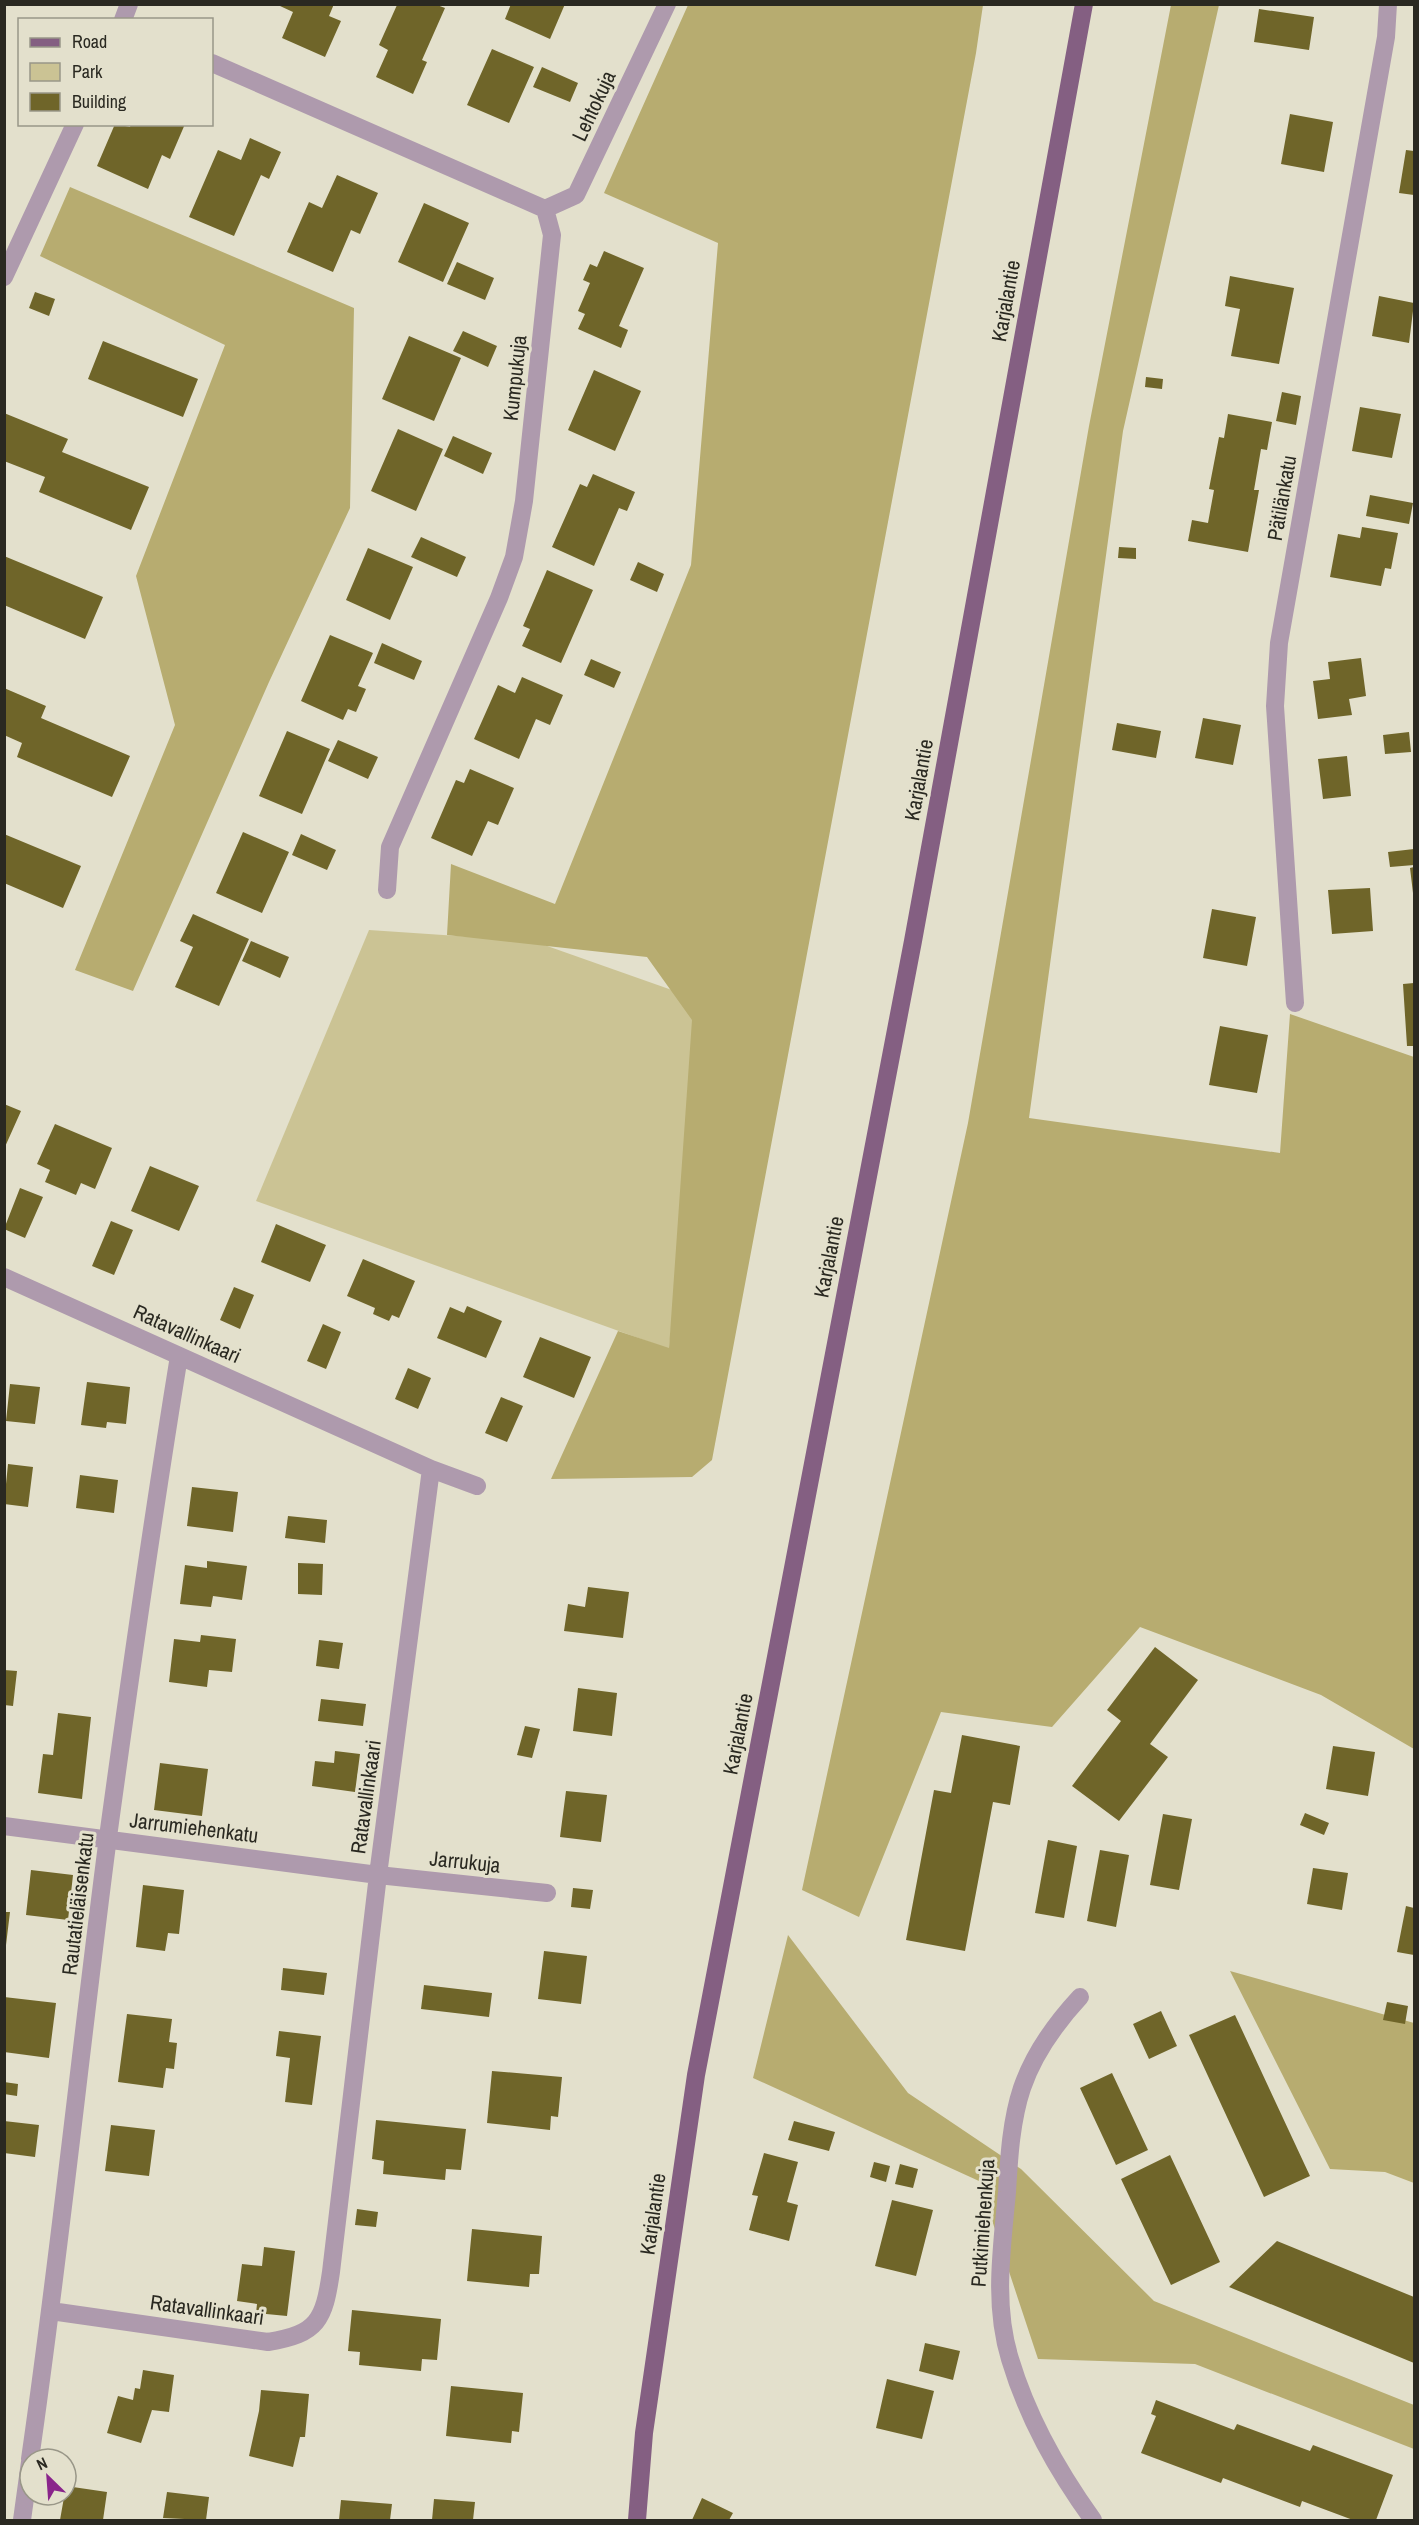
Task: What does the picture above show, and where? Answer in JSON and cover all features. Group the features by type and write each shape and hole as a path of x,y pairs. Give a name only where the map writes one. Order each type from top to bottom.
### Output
{"main road":[{"name":"Karjalantie","path":"637,2520 644,2433 696,2075 910,953 1084,4"}],"street":[{"name":"Lehtokuja","path":"545,210 576,195 667,4"},
{"name":"Pätilänkatu","path":"1295,1003 1275,706 1279,644 1384,48 1388,4"},
{"path":"213,63 545,210"},
{"path":"4,277 74,126"},
{"name":"Kumpukuja","path":"387,890 390,846 499,598 514,557 524,501 552,235 545,210"},
{"name":"Ratavallinkaari","path":"4,1277 432,1469 378,1875 331,2272 320,2320 295,2337 268,2342 51,2311"},
{"name":"Rautatieläisenkatu","path":"32,2447 51,2311 108,1840 149,1542 179,1356"},
{"path":"432,1469 477,1486"},
{"name":"Jarrumiehenkatu","path":"4,1826 378,1875"},
{"name":"Jarrukuja","path":"378,1875 547,1893"},
{"name":"Putkimiehenkuja","path":"1080,1997 1040,2047 1022,2089 1015,2120 998,2278 1009,2357 1021,2393 1052,2460 1093,2520"}],"green space":[{"path":"369,930 533,941 703,1001 669,1349 256,1201"}],"shaded area":[{"path":"688,5 983,5 976,53 712,1460 692,1477 551,1479 618,1331 669,1348 692,1020 647,957 447,935 451,864 555,904 691,565 718,243 604,193"},
{"path":"1171,5 1219,5 1123,431 1029,1118 1280,1153 1290,1014 1414,1057 1414,1749 1321,1695 1140,1627 1052,1727 941,1712 859,1917 802,1890 968,1123 1089,426"},
{"path":"70,187 354,308 350,508 269,682 133,991 75,970 175,725 136,576 225,345 40,256"},
{"path":"788,1935 908,2093 1021,2169 1154,2301 1414,2405 1414,2449 1195,2364 1038,2359 979,2181 753,2078"},
{"path":"1230,1971 1414,2023 1414,2183 1385,2172 1330,2169"}],"building":[{"path":"281,4 334,4 329,16 341,21 325,57 282,38 293,12 280,6"},
{"path":"511,4 565,4 550,39 505,19"},
{"path":"397,5 437,5 445,8 422,60 427,62 413,94 376,77 388,50 379,45"},
{"path":"1259,9 1314,17 1309,50 1254,42"},
{"path":"492,49 534,67 509,123 467,105"},
{"path":"542,67 578,83 570,102 533,87"},
{"path":"1290,114 1333,122 1324,172 1281,164"},
{"path":"114,126 184,126 170,159 162,155 148,189 97,166"},
{"path":"250,138 281,152 269,179 261,175 234,236 189,217 218,150 241,160"},
{"path":"1406,150 1414,151 1414,195 1399,193"},
{"path":"337,175 378,193 360,234 351,230 333,272 287,252 309,202 322,208"},
{"path":"424,203 469,223 443,282 398,262"},
{"path":"604,251 644,268 619,326 628,330 621,348 578,329 585,314 578,311 590,283 583,280 590,264 597,267"},
{"path":"457,262 494,278 485,300 447,284"},
{"path":"1230,276 1294,288 1279,364 1231,356 1240,309 1225,306"},
{"path":"35,292 55,299 49,316 29,308"},
{"path":"1379,296 1414,303 1409,343 1372,336"},
{"path":"463,331 497,346 488,367 453,351"},
{"path":"409,336 461,358 434,421 382,399"},
{"path":"103,341 198,379 183,417 88,379"},
{"path":"594,370 641,391 615,451 568,430"},
{"path":"1146,377 1163,379 1162,389 1145,387"},
{"path":"1282,392 1301,396 1296,425 1276,421"},
{"path":"1360,407 1401,414 1392,458 1352,451"},
{"path":"4,413 68,439 62,452 149,487 131,530 39,492 45,477 4,461"},
{"path":"1228,414 1272,422 1267,450 1261,449 1254,490 1259,490 1248,552 1188,541 1192,520 1208,523 1214,490 1209,489 1219,437 1224,438"},
{"path":"398,429 443,449 416,511 371,491"},
{"path":"453,436 492,453 483,474 444,456"},
{"path":"593,474 635,492 627,511 619,508 594,566 552,547 580,484 587,487"},
{"path":"1370,495 1413,503 1409,524 1366,516"},
{"path":"1362,527 1398,533 1391,569 1385,568 1381,586 1330,577 1338,534 1360,538"},
{"path":"421,537 466,557 457,577 411,557"},
{"path":"1119,547 1136,548 1136,559 1118,558"},
{"path":"368,548 413,567 390,620 346,600"},
{"path":"4,556 103,597 85,639 4,605"},
{"path":"638,562 664,574 657,592 630,580"},
{"path":"547,570 593,590 561,663 522,646 530,629 523,626"},
{"path":"330,635 373,653 358,686 366,689 356,712 348,709 343,720 301,701"},
{"path":"382,643 422,661 414,680 374,663"},
{"path":"1361,658 1366,696 1349,699 1352,715 1318,719 1313,681 1330,679 1328,662"},
{"path":"591,659 621,672 614,688 584,675"},
{"path":"522,677 563,695 550,725 536,719 519,759 474,739 498,685 515,693"},
{"path":"4,688 46,706 41,718 130,756 112,797 17,757 22,743 4,735"},
{"path":"1203,718 1241,725 1233,765 1195,758"},
{"path":"1117,723 1161,731 1156,758 1112,750"},
{"path":"287,731 330,749 302,814 259,796"},
{"path":"1409,732 1411,752 1385,754 1383,735"},
{"path":"338,740 378,757 368,779 328,761"},
{"path":"1347,756 1351,796 1323,799 1318,759"},
{"path":"470,769 514,788 498,825 488,821 472,856 431,838 456,780 464,783"},
{"path":"243,832 289,852 262,913 216,893"},
{"path":"4,834 81,866 63,908 4,883"},
{"path":"301,834 336,850 327,870 292,855"},
{"path":"1414,849 1414,865 1390,867 1388,852"},
{"path":"1414,867 1414,893 1413,893 1410,868"},
{"path":"1370,888 1373,931 1332,934 1328,890"},
{"path":"1212,909 1256,917 1247,966 1203,958"},
{"path":"193,914 249,939 219,1006 175,987 193,947 180,941"},
{"path":"251,941 289,957 280,978 242,961"},
{"path":"1414,983 1414,1046 1407,1046 1403,984"},
{"path":"1220,1026 1268,1035 1257,1093 1209,1085"},
{"path":"4,1104 21,1111 4,1149"},
{"path":"55,1124 112,1148 95,1189 81,1183 76,1195 45,1182 50,1170 37,1164"},
{"path":"150,1166 199,1186 179,1231 131,1211"},
{"path":"20,1188 43,1197 25,1238 4,1229"},
{"path":"111,1221 133,1230 114,1275 92,1266"},
{"path":"276,1224 326,1245 310,1282 261,1262"},
{"path":"363,1259 415,1281 399,1318 392,1315 389,1321 373,1314 375,1308 347,1296"},
{"path":"234,1287 254,1295 240,1329 220,1320"},
{"path":"467,1306 502,1321 486,1358 437,1338 450,1307 464,1313"},
{"path":"323,1324 341,1332 326,1369 307,1361"},
{"path":"540,1337 591,1357 574,1398 523,1377"},
{"path":"408,1368 431,1378 418,1409 395,1399"},
{"path":"87,1382 130,1387 126,1424 107,1422 106,1428 81,1425"},
{"path":"10,1384 40,1387 35,1424 6,1421"},
{"path":"501,1397 523,1406 507,1442 485,1433"},
{"path":"8,1464 33,1467 28,1507 4,1504"},
{"path":"80,1475 118,1480 114,1513 76,1508"},
{"path":"192,1487 238,1492 233,1532 187,1526"},
{"path":"288,1516 327,1520 325,1543 285,1538"},
{"path":"207,1561 247,1566 242,1600 213,1596 211,1607 180,1604 185,1565 207,1568"},
{"path":"298,1563 323,1564 322,1595 298,1594"},
{"path":"588,1587 629,1592 623,1638 564,1631 568,1604 585,1607"},
{"path":"201,1635 236,1639 232,1672 209,1670 207,1687 169,1682 174,1639 200,1642"},
{"path":"319,1640 343,1643 339,1669 316,1666"},
{"path":"1155,1647 1198,1680 1150,1744 1168,1757 1119,1821 1072,1786 1121,1721 1107,1710"},
{"path":"4,1670 17,1671 13,1706 4,1705"},
{"path":"578,1688 617,1693 612,1736 573,1731"},
{"path":"321,1699 366,1704 363,1726 318,1721"},
{"path":"58,1713 91,1717 82,1799 38,1793 43,1754 53,1755"},
{"path":"525,1726 540,1729 532,1758 517,1755"},
{"path":"962,1735 1020,1746 1010,1805 993,1802 965,1951 906,1940 934,1790 951,1793"},
{"path":"1333,1746 1375,1752 1368,1796 1326,1789"},
{"path":"335,1751 360,1754 355,1792 312,1786 315,1761 334,1763"},
{"path":"160,1763 208,1769 202,1816 154,1810"},
{"path":"566,1791 607,1795 601,1842 560,1837"},
{"path":"1305,1813 1329,1823 1324,1835 1300,1825"},
{"path":"1163,1814 1192,1819 1179,1890 1150,1885"},
{"path":"1048,1840 1077,1846 1064,1918 1035,1913"},
{"path":"1100,1850 1129,1855 1116,1927 1087,1921"},
{"path":"1313,1868 1348,1873 1342,1910 1307,1904"},
{"path":"31,1870 73,1875 68,1920 26,1915"},
{"path":"143,1885 184,1890 179,1934 168,1933 165,1951 136,1947"},
{"path":"573,1888 593,1890 590,1909 571,1907"},
{"path":"1406,1906 1414,1908 1414,1955 1397,1952"},
{"path":"4,1912 10,1912 6,1945 4,1944"},
{"path":"544,1951 587,1956 581,2004 538,1999"},
{"path":"283,1968 327,1973 324,1995 281,1990"},
{"path":"424,1985 492,1993 489,2017 421,2009"},
{"path":"4,1997 56,2003 49,2058 4,2052"},
{"path":"1387,2002 1408,2006 1405,2024 1383,2020"},
{"path":"1161,2011 1177,2046 1149,2059 1133,2024"},
{"path":"127,2014 172,2019 169,2042 177,2043 174,2069 166,2068 163,2088 118,2082"},
{"path":"1235,2015 1310,2176 1264,2197 1189,2035"},
{"path":"279,2031 321,2036 312,2105 285,2102 290,2058 276,2056"},
{"path":"492,2071 562,2077 558,2117 551,2116 550,2130 487,2123"},
{"path":"1112,2073 1148,2150 1116,2165 1080,2088"},
{"path":"4,2082 18,2084 17,2096 4,2094"},
{"path":"376,2120 466,2129 461,2170 446,2169 445,2180 383,2174 384,2161 372,2159"},
{"path":"4,2121 39,2125 35,2157 4,2153"},
{"path":"794,2121 835,2132 829,2151 788,2140"},
{"path":"111,2125 155,2130 149,2176 105,2171"},
{"path":"764,2153 798,2162 787,2202 798,2205 789,2241 749,2230 758,2196 752,2195"},
{"path":"1170,2155 1220,2262 1171,2285 1121,2179"},
{"path":"874,2162 890,2166 886,2182 870,2177"},
{"path":"900,2164 918,2169 913,2188 895,2184"},
{"path":"892,2200 933,2210 916,2276 875,2266"},
{"path":"357,2209 378,2212 376,2227 355,2225"},
{"path":"472,2229 542,2236 539,2274 530,2274 529,2287 467,2281"},
{"path":"1277,2241 1414,2297 1414,2363 1229,2287"},
{"path":"264,2247 295,2251 287,2316 256,2313 257,2304 237,2301 242,2264 262,2266"},
{"path":"352,2310 441,2319 437,2360 422,2359 421,2371 359,2365 360,2352 348,2351"},
{"path":"925,2343 960,2351 953,2380 919,2371"},
{"path":"143,2370 174,2375 169,2412 152,2410 141,2443 107,2433 118,2396 133,2400 135,2388 140,2389"},
{"path":"887,2379 934,2391 922,2439 876,2428"},
{"path":"451,2386 523,2393 519,2432 512,2431 511,2443 446,2436"},
{"path":"261,2390 309,2394 305,2437 300,2437 293,2467 249,2456"},
{"path":"1156,2400 1234,2430 1237,2424 1310,2451 1313,2445 1393,2475 1376,2520 1353,2520 1302,2501 1300,2507 1223,2478 1221,2483 1141,2453 1156,2416 1151,2414"},
{"path":"78,2488 107,2492 103,2520 60,2520 62,2507 78,2507"},
{"path":"167,2492 209,2497 206,2520 163,2518"},
{"path":"702,2498 733,2513 729,2520 692,2520"},
{"path":"434,2499 475,2502 473,2520 432,2520"},
{"path":"341,2500 392,2504 390,2520 339,2520"}]}
